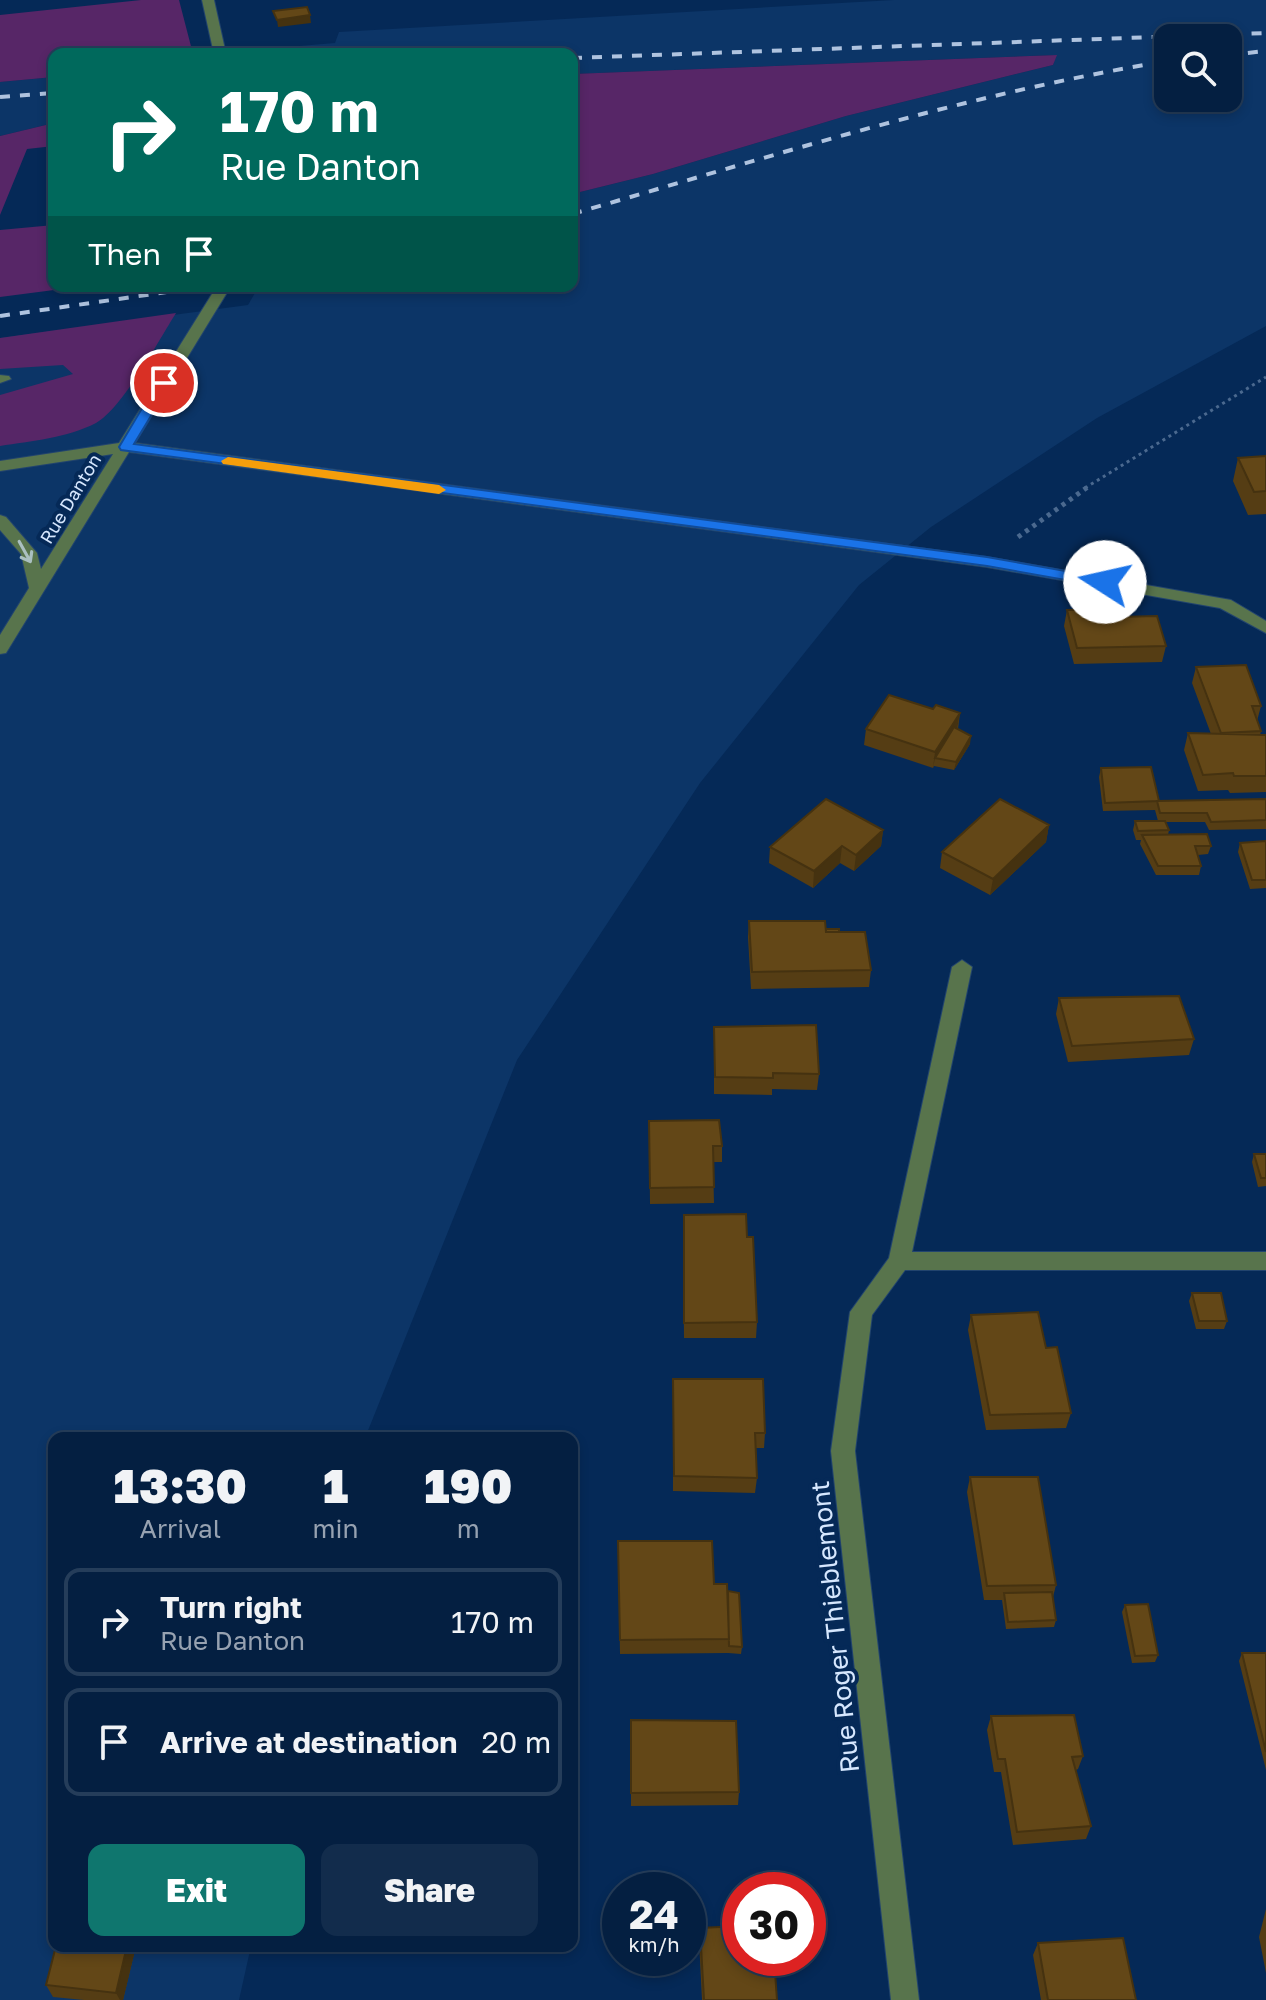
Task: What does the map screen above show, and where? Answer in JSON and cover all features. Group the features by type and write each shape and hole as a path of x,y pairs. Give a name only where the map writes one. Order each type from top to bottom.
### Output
{"street":[{"path":"208,0 218,48"},
{"name":"Rue Danton","path":"0,649 220,292"},
{"path":"0,466 126,447 987,562 1225,604 1266,628"},
{"path":"0,520 29,553 38,591"},
{"name":"Rue Roger Thieblemont","path":"905,2000 843,1451 861,1312 899,1261 962,967"},
{"path":"899,1261 1266,1261"}],"path":[{"path":"987,562 1057,506 1266,377"}],"shaded area":[{"path":"141,0 179,0 191,48 48,48 48,78 0,82 0,15"},
{"path":"894,0 1266,0 1266,326 1097,418 931,527 859,585 700,783 517,1060 367,1432 48,1432 48,1952 250,1952 239,2000 0,2000 0,338 248,305 256,292 578,292 578,193 653,174 846,116 1053,65 1056,55 578,74 578,48 274,48 335,43 339,32"},
{"path":"1057,55 1053,65 846,116 653,174 578,193 578,74"},
{"path":"48,78 48,124 0,136 0,82"},
{"path":"48,124 48,147 27,149 0,215 0,136"},
{"path":"48,226 48,291 0,297 0,230"},
{"path":"176,313 117,404 96,423 49,438 0,446 0,395 73,374 63,365 0,369 0,338"}],"building":[{"path":"307,7 310,15 277,20 273,11"},
{"path":"1266,456 1266,491 1254,492 1238,458"},
{"path":"1115,609 1116,617 1157,616 1166,646 1077,648 1067,610"},
{"path":"1246,665 1261,706 1252,706 1261,731 1221,733 1196,667"},
{"path":"889,695 933,709 936,705 960,713 935,752 866,729"},
{"path":"954,727 971,736 956,762 935,758"},
{"path":"1188,733 1266,735 1266,776 1234,776 1233,773 1203,775"},
{"path":"1151,767 1159,801 1105,803 1101,768"},
{"path":"826,799 883,830 856,855 842,846 814,871 770,847"},
{"path":"1000,799 1049,825 993,879 942,852"},
{"path":"1266,799 1266,820 1211,822 1207,813 1160,813 1157,801"},
{"path":"1135,821 1165,821 1169,830 1138,831"},
{"path":"1207,834 1211,846 1195,846 1201,866 1158,866 1142,835"},
{"path":"1266,841 1266,880 1252,880 1240,843"},
{"path":"749,921 825,921 826,932 865,932 871,970 752,972"},
{"path":"1179,996 1194,1039 1072,1046 1059,998"},
{"path":"816,1025 819,1074 773,1073 773,1078 715,1077 714,1027"},
{"path":"719,1120 722,1146 713,1146 714,1187 650,1188 649,1121"},
{"path":"1254,1154 1266,1154 1266,1178 1261,1178"},
{"path":"746,1214 747,1237 753,1237 757,1322 684,1323 684,1215"},
{"path":"1192,1293 1221,1293 1227,1321 1199,1321"},
{"path":"1038,1312 1046,1348 1057,1347 1071,1413 990,1415 971,1315"},
{"path":"673,1379 763,1379 765,1433 755,1433 757,1478 674,1476"},
{"path":"970,1477 1038,1477 1056,1585 987,1586"},
{"path":"618,1541 712,1541 714,1584 727,1584 729,1639 620,1640"},
{"path":"728,1591 739,1593 742,1647 729,1646"},
{"path":"1052,1592 1056,1620 1008,1622 1004,1593"},
{"path":"1148,1604 1158,1655 1135,1656 1125,1605"},
{"path":"1242,1653 1266,1653 1266,1752"},
{"path":"1074,1715 1083,1756 1072,1757 1091,1826 1017,1832 1005,1759 998,1759 991,1716"},
{"path":"631,1720 736,1721 739,1792 631,1793"},
{"path":"722,1927 722,1976 775,1976 777,2000 704,2000 706,1928"},
{"path":"1123,1938 1136,2000 1048,2000 1038,1943"},
{"path":"54,1952 126,1952 116,1993 46,1985"}],"railway":[{"path":"578,58 1266,33"},
{"path":"1242,54 1266,51"},
{"path":"578,212 942,109 1154,64"},
{"path":"0,97 48,93"},
{"path":"0,316 167,292"}],"slow traffic":[{"path":"228,461 439,490"}],"route":[{"path":"164,383 126,447 987,562 1105,582"}]}
